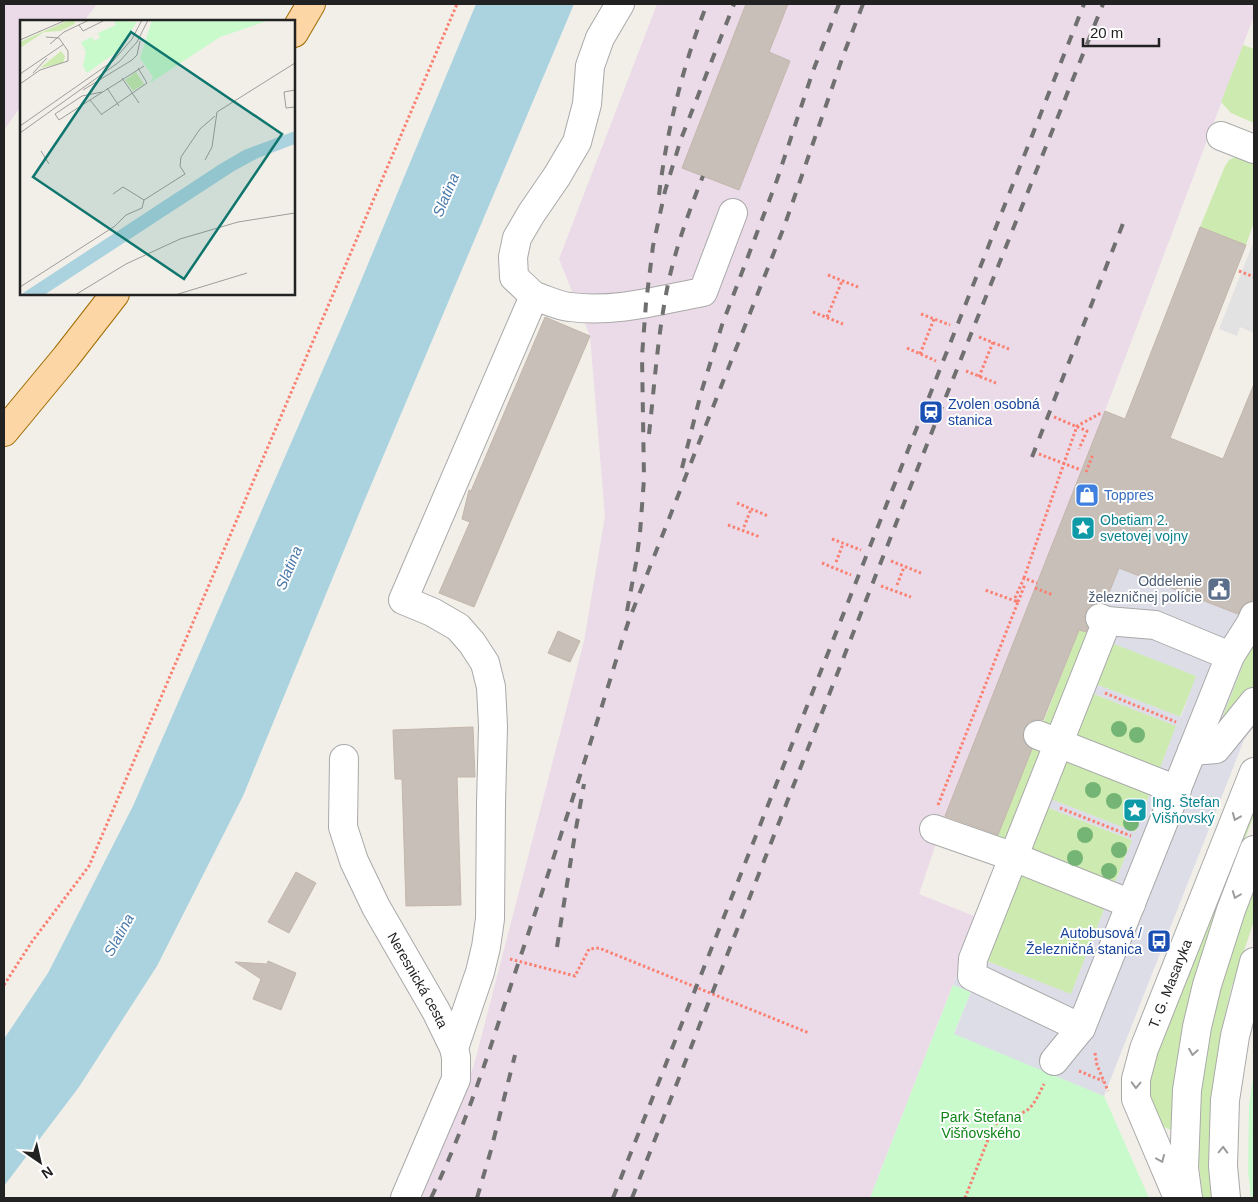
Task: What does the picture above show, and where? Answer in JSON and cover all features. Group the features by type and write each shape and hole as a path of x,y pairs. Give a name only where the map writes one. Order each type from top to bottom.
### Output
{"main road":[{"path":"295,31 311,4"},
{"path":"4,432 114,295"}],"street":[{"path":"620,4 600,38 590,66 587,104 578,142 517,238 513,257 514,277 534,296 568,307 602,309 704,292 733,213"},
{"path":"1221,136 1254,149"},
{"path":"454,1048 485,955 490,919 493,726 491,687 485,663 472,643 458,627 432,612 403,600 534,296"},
{"path":"1054,1061 1081,1028 1230,656 1254,616"},
{"path":"1081,1028 972,976 973,959 1037,798 1048,739 1082,683 1104,620 1155,625 1230,656"},
{"path":"1196,742 1216,749 1254,702"},
{"path":"1048,739 1176,790"},
{"name":"Neresnická cesta","path":"344,759 343,827 354,861 376,907 436,1011 454,1048 456,1057 456,1079 405,1198"},
{"name":"T. G. Masaryka","path":"1178,1198 1136,1099 1136,1079 1144,1049 1254,772"},
{"path":"934,829 1014,857 1131,904"},
{"path":"1188,1198 1184,1168 1187,1090 1197,1026 1207,985 1230,910 1254,850"},
{"path":"1226,1198 1223,1166 1225,1100 1235,1036 1254,962"}],"path":[{"path":"4,985 30,944 89,866 457,4"},
{"path":"1238,271 1254,277"},
{"path":"828,275 858,287"},
{"path":"827,317 842,281"},
{"path":"813,312 843,324"},
{"path":"921,314 950,325"},
{"path":"920,354 934,319"},
{"path":"979,337 1009,349"},
{"path":"979,377 993,342"},
{"path":"908,348 936,360"},
{"path":"966,371 996,383"},
{"path":"1018,602 1015,598 1024,578 1077,426 1101,413"},
{"path":"1054,417 1087,431 1079,448"},
{"path":"1039,454 1081,470"},
{"path":"1086,472 1093,454"},
{"path":"737,503 768,516"},
{"path":"744,527 751,509"},
{"path":"728,525 760,538"},
{"path":"832,539 861,550"},
{"path":"836,562 844,544"},
{"path":"891,562 921,573"},
{"path":"822,563 851,575"},
{"path":"897,585 904,567"},
{"path":"1024,578 1037,583"},
{"path":"934,829 932,821 1025,584"},
{"path":"881,586 911,597"},
{"path":"1035,588 1052,594"},
{"path":"985,590 1018,602"},
{"path":"1082,683 1196,742"},
{"path":"1037,798 1155,846"},
{"path":"485,955 519,960 575,976 589,948 599,948 809,1033"},
{"path":"965,1198 993,1127 999,1121 1008,1116 1019,1114 1034,1104 1054,1061"},
{"path":"1104,1082 1108,1091"}],"shaded area":[{"path":"4,4 97,4 85,20 20,20 20,107 4,130"},
{"path":"657,4 1254,4 1254,16 1105,411 944,820 919,894 979,918 870,1198 421,1198 474,1065 584,641 605,516 590,336 559,259"},
{"path":"1254,241 1254,333 1240,327 1237,336 1219,329"},
{"path":"1119,568 1246,617 1254,596 1254,639 1214,739 1254,691 1254,727 1244,740 1104,1096 954,1034 971,992 953,985","holes":["1109,642 1196,676 1181,717 1093,683","1089,692 1176,726 1160,768 1073,734","1063,759 1150,793 1135,832 1048,798","1044,806 1132,840 1115,883 1028,849","1018,873 1105,907 1071,994 984,960"]}],"green space":[{"path":"1243,45 1254,49 1254,123 1231,113 1221,102"},
{"path":"1235,157 1254,164 1254,222 1246,245 1200,227 1225,166 1229,160"},
{"path":"1079,630 1093,635 1056,728 1043,723"},
{"path":"1253,638 1254,691 1213,739"},
{"path":"1109,641 1197,676 1180,717 1093,683"},
{"path":"1089,692 1177,726 1160,769 1072,735"},
{"path":"1033,747 1046,752 1009,845 996,840"},
{"path":"1063,759 1150,793 1135,832 1047,798"},
{"path":"1254,798 1254,815 1200,960 1190,997 1173,1131 1162,1126 1147,1096 1151,1064"},
{"path":"1044,806 1132,840 1115,883 1027,849"},
{"path":"1018,873 1105,907 1071,995 984,960"},
{"path":"1254,889 1254,921 1231,989 1222,1029 1213,1098 1214,1198 1203,1198 1199,1165 1200,1098 1220,988"},
{"name":"Park Štefana Višňovského","path":"953,985 971,992 954,1033 1104,1096 1149,1198 870,1198"},
{"path":"1254,1069 1254,1198 1251,1198 1248,1172 1249,1106"}],"water":[{"name":"Slatina","path":"476,4 574,4 363,504 243,796 157,966 79,1087 4,1186 4,1039 48,973 133,806 348,312"}],"building":[{"path":"746,4 788,4 769,52 790,61 739,190 682,168"},
{"path":"1200,227 1246,245 1170,438 1223,459 1254,384 1254,596 1252,601 1244,604 1238,614 1119,568 1105,603 1091,605 1086,611 1084,619 1088,627 1086,632 1079,630 1043,720 1029,722 1024,729 1023,738 1032,749 998,835 945,816 1105,411 1125,419"},
{"path":"545,317 590,336 474,607 439,593 470,522 462,519 469,490 471,491"},
{"path":"558,631 580,641 570,662 548,653"},
{"path":"473,727 475,777 457,777 461,905 406,906 402,779 395,779 393,730"},
{"path":"296,872 316,883 289,933 268,922"},
{"path":"268,961 296,973 281,1010 253,999 261,979 235,962 267,964"}],"railway":[{"path":"659,195 666,146 683,74 707,4"},
{"path":"627,611 640,533 644,479 642,356 653,246 665,191 681,139 734,4"},
{"path":"682,468 701,393 722,325 777,180 813,71 839,4"},
{"path":"431,1198 457,1140 489,1051 559,842 629,620 784,227 863,4"},
{"path":"613,1198 1084,4"},
{"path":"632,1198 935,424 1103,4"},
{"path":"649,434 662,317 668,284 691,206 703,176"},
{"path":"1032,457 1124,221"},
{"path":"557,947 584,784"},
{"path":"477,1198 515,1055"}],"place":[{"name":"Zvolen osobná stanica","path":"931,412"},
{"name":"Toppres","path":"1087,495"},
{"name":"Obetiam 2. svetovej vojny","path":"1083,528"},
{"name":"Oddelenie železničnej polície","path":"1219,589"},
{"name":"Ing. Štefan Višňovský","path":"1135,810"},
{"name":"Autobusová / Železničná stanica","path":"1159,941"}]}
